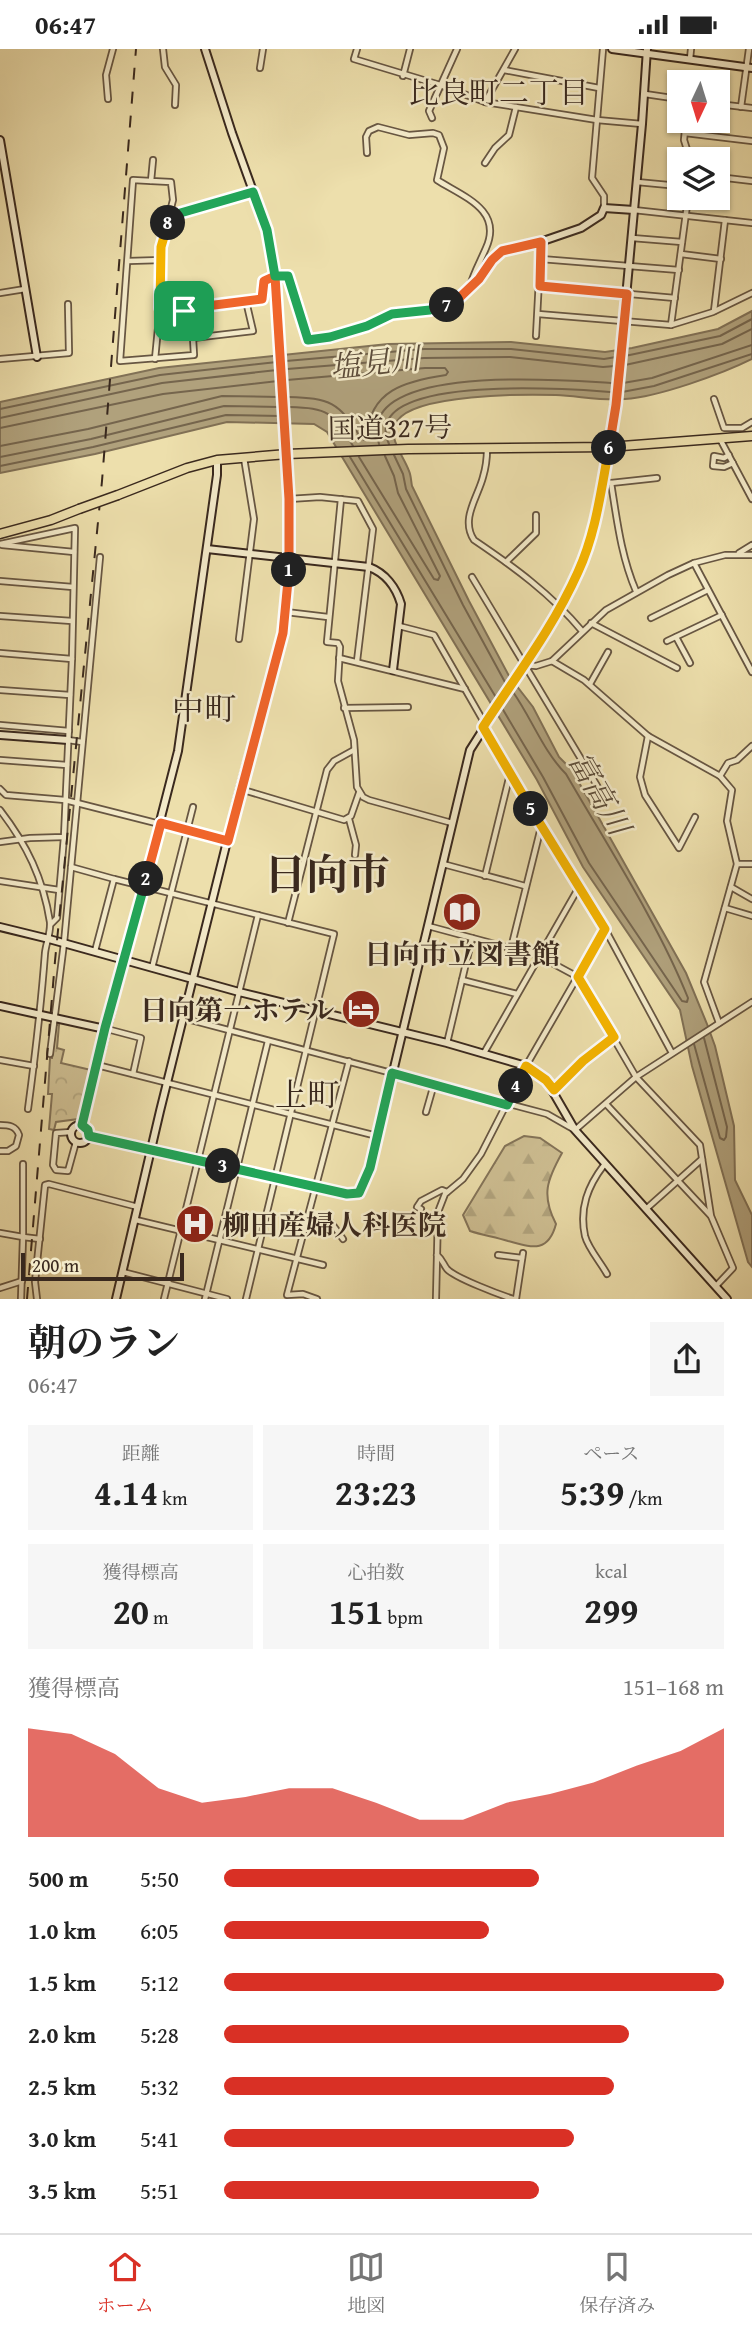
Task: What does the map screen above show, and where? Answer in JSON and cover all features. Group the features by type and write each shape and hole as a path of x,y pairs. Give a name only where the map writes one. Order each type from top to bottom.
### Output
{"highway":[{"name":"国道327号","path":"0,534 79,509 187,468 217,460 287,450 609,447 752,436"}],"street":[{"path":"108,99 106,75 113,49"},
{"path":"163,49 166,67 176,85 175,105"},
{"path":"116,1299 240,789 278,652 286,613 290,559 287,450 275,276 267,230 205,49"},
{"path":"260,68 263,49"},
{"path":"357,49 354,59 440,85 485,102 597,120 642,124"},
{"path":"403,76 410,49"},
{"path":"432,118 429,111 457,49"},
{"path":"485,102 516,49"},
{"path":"160,308 184,311 262,299 264,281 275,276 288,276 308,340 330,337 355,330 392,314 441,307 458,299 468,290 502,251 541,242 594,221 604,208 604,195 592,178 603,49"},
{"path":"612,49 647,51 749,67"},
{"path":"690,59 691,49"},
{"path":"741,107 749,67 749,49"},
{"path":"89,1136 316,1188 347,1194 359,1193 370,1168 470,750 561,607 579,571 589,542 603,482 616,405 647,51"},
{"path":"505,70 599,88"},
{"path":"645,94 667,97"},
{"path":"730,106 752,108"},
{"path":"485,163 495,148 509,135 516,107"},
{"path":"367,153 366,137 373,128 409,135 439,135 444,148 437,180 476,204 488,216 490,223 487,246 468,290"},
{"path":"688,147 685,133 752,141"},
{"path":"0,140 37,357"},
{"path":"151,181 153,160"},
{"path":"730,178 752,181"},
{"path":"155,359 160,308 161,247 173,200 171,183 133,180 120,361 155,359 194,355 193,338 184,311"},
{"path":"637,182 667,185"},
{"path":"170,216 253,192"},
{"path":"604,208 752,223"},
{"path":"671,325 687,210"},
{"path":"713,312 725,220"},
{"path":"632,238 682,242"},
{"path":"536,336 541,242"},
{"path":"681,254 721,259"},
{"path":"541,259 679,269"},
{"path":"128,261 162,260"},
{"path":"540,286 675,298"},
{"path":"0,293 25,289"},
{"path":"538,314 671,325 713,312 752,293"},
{"path":"193,338 253,331 246,301"},
{"path":"0,359 69,352 68,304"},
{"path":"714,399 724,428 742,428 752,422"},
{"path":"720,439 752,499"},
{"path":"487,448 483,478 468,525 474,540 526,576 561,607 582,631"},
{"path":"729,455 724,458 714,456 713,466 724,467 733,463"},
{"path":"239,639 254,519 244,458"},
{"path":"82,1125 178,751 217,460"},
{"path":"603,482 657,478"},
{"path":"611,483 625,567 636,591"},
{"path":"289,499 320,497 358,501 373,529 357,661"},
{"path":"341,499 327,642 338,643 338,681 353,736 359,793 369,800 452,823"},
{"path":"506,562 536,533 536,515"},
{"path":"0,545 75,528 64,837 57,918 51,925"},
{"path":"0,545 74,552"},
{"path":"738,554 752,545"},
{"path":"207,549 369,566 384,575 401,604 393,670"},
{"path":"524,666 536,666 552,661 606,610 636,591 694,563 738,554 752,555"},
{"path":"50,1054 64,943 100,557"},
{"path":"694,563 752,672"},
{"path":"472,577 602,794"},
{"path":"0,581 73,587"},
{"path":"652,618 708,590"},
{"path":"286,613 328,617"},
{"path":"667,642 722,615"},
{"path":"0,616 72,621"},
{"path":"591,623 677,668"},
{"path":"399,626 434,635 485,723 510,773 605,929 675,1052"},
{"path":"676,637 690,663"},
{"path":"590,684 608,652"},
{"path":"0,653 72,659"},
{"path":"339,657 466,689"},
{"path":"552,661 590,684 648,736 720,776 732,790 727,821 737,864 704,982 717,1025"},
{"path":"0,689 70,695"},
{"path":"344,708 408,707"},
{"path":"0,725 69,731"},
{"path":"0,735 82,742"},
{"path":"648,736 640,777 645,795 679,848 695,817"},
{"path":"720,776 728,762 737,760 752,746"},
{"path":"288,923 330,765 354,750"},
{"path":"0,760 67,765"},
{"path":"485,876 510,773"},
{"path":"0,789 6,795 65,800 228,841"},
{"path":"240,789 349,819"},
{"path":"355,855 356,845 349,819 359,793"},
{"path":"0,800 6,795"},
{"path":"152,968 193,807"},
{"path":"0,810 22,839 42,887 51,925 28,1109"},
{"path":"511,948 541,826"},
{"path":"0,842 64,837"},
{"path":"443,864 525,886"},
{"path":"737,864 752,864"},
{"path":"71,867 334,934 246,1299"},
{"path":"95,951 114,879"},
{"path":"0,881 60,890"},
{"path":"484,1053 579,887"},
{"path":"731,887 752,899"},
{"path":"725,908 752,916"},
{"path":"164,1299 258,915"},
{"path":"428,926 539,956 578,977 636,1077 700,1145 711,1216 733,1268 716,1286"},
{"path":"0,929 49,939 193,980 526,1066 546,1080 575,1131 727,1299"},
{"path":"436,1299 438,1212 447,1192 473,1167 526,1066 605,929"},
{"path":"447,1044 472,938"},
{"path":"462,980 517,994"},
{"path":"575,1131 636,1077 752,1002"},
{"path":"0,1006 141,1038 132,1074"},
{"path":"183,1018 547,1114 575,1131"},
{"path":"554,1090 583,1061 614,1037"},
{"path":"206,1296 268,1041"},
{"path":"0,1060 34,1066"},
{"path":"317,1299 303,1294 287,1295 349,1061"},
{"path":"97,1065 377,1136"},
{"path":"426,1112 434,1084"},
{"path":"606,1104 711,1216"},
{"path":"0,1125 11,1126 19,1135 16,1146 8,1151 0,1151"},
{"path":"76,1125 82,1125 88,1130 89,1136 84,1142 76,1142 71,1132 76,1125"},
{"path":"71,1132 56,1133 53,1165 56,1170 68,1171 76,1142"},
{"path":"646,1209 702,1159"},
{"path":"21,1299 23,1164"},
{"path":"604,1165 585,1194 584,1216 585,1238 607,1273"},
{"path":"37,1299 35,1283 45,1185 138,1207"},
{"path":"421,1209 417,1207 421,1201 442,1190 447,1192"},
{"path":"136,1220 323,1265"},
{"path":"330,1221 343,1239"},
{"path":"0,1233 40,1239"},
{"path":"436,1255 443,1259 448,1270 499,1296 515,1299 523,1255 498,1255"},
{"path":"123,1272 206,1296 227,1299"},
{"path":"0,1288 22,1282"}],"green space":[{"path":"56,1025 59,1025 57,1048 64,1050 61,1063 91,1070 78,1119 56,1122 54,1130 49,1129 52,1094 48,1094 50,1058"},
{"path":"524,1136 540,1138 562,1153 553,1171 547,1196 556,1224 553,1234 538,1246 470,1231 463,1215 505,1146"}],"water":[{"name":"塩見川","path":"752,311 752,359 690,384 625,399 556,395 471,397 425,405 408,412 397,421 394,433 410,473 412,486 509,676 533,707 559,757 572,770 686,973 715,1046 734,1126 735,1180 752,1215 752,1267 748,1262 692,1066 680,1010 583,867 537,780 327,432 314,424 227,422 95,454 0,473 0,402 159,368 388,344 511,342 605,352 718,329"}],"railway":[{"path":"27,1299 55,961 102,481 136,49"}],"place":[{"name":"日向市立図書館","path":"462,912"},
{"name":"日向第一ホテル","path":"361,1009"},
{"name":"柳田産婦人科医院","path":"195,1224"}],"district":[{"name":"比良町二丁目","path":"499,92"},
{"name":"中町","path":"204,708"},
{"name":"日向市","path":"327,873"},
{"name":"上町","path":"307,1094"}],"route":[{"path":"184,311 160,308 161,247 170,216 253,192 267,230 275,276 288,276 308,340 330,337 367,326 392,314 441,307 458,299 502,251 541,242 540,286 627,294 616,405 594,527 579,571 561,607 524,668 483,727 605,929 578,977 614,1037 583,1061 554,1090 546,1080 526,1066 507,1105 392,1073 370,1168 363,1188 354,1194 316,1188 89,1136 87,1128 82,1125 105,1028 161,823 228,841 286,613 290,559 289,499 275,276 264,281 262,299 184,311"}],"water label":[{"name":"富高川","path":"600,793"}]}
